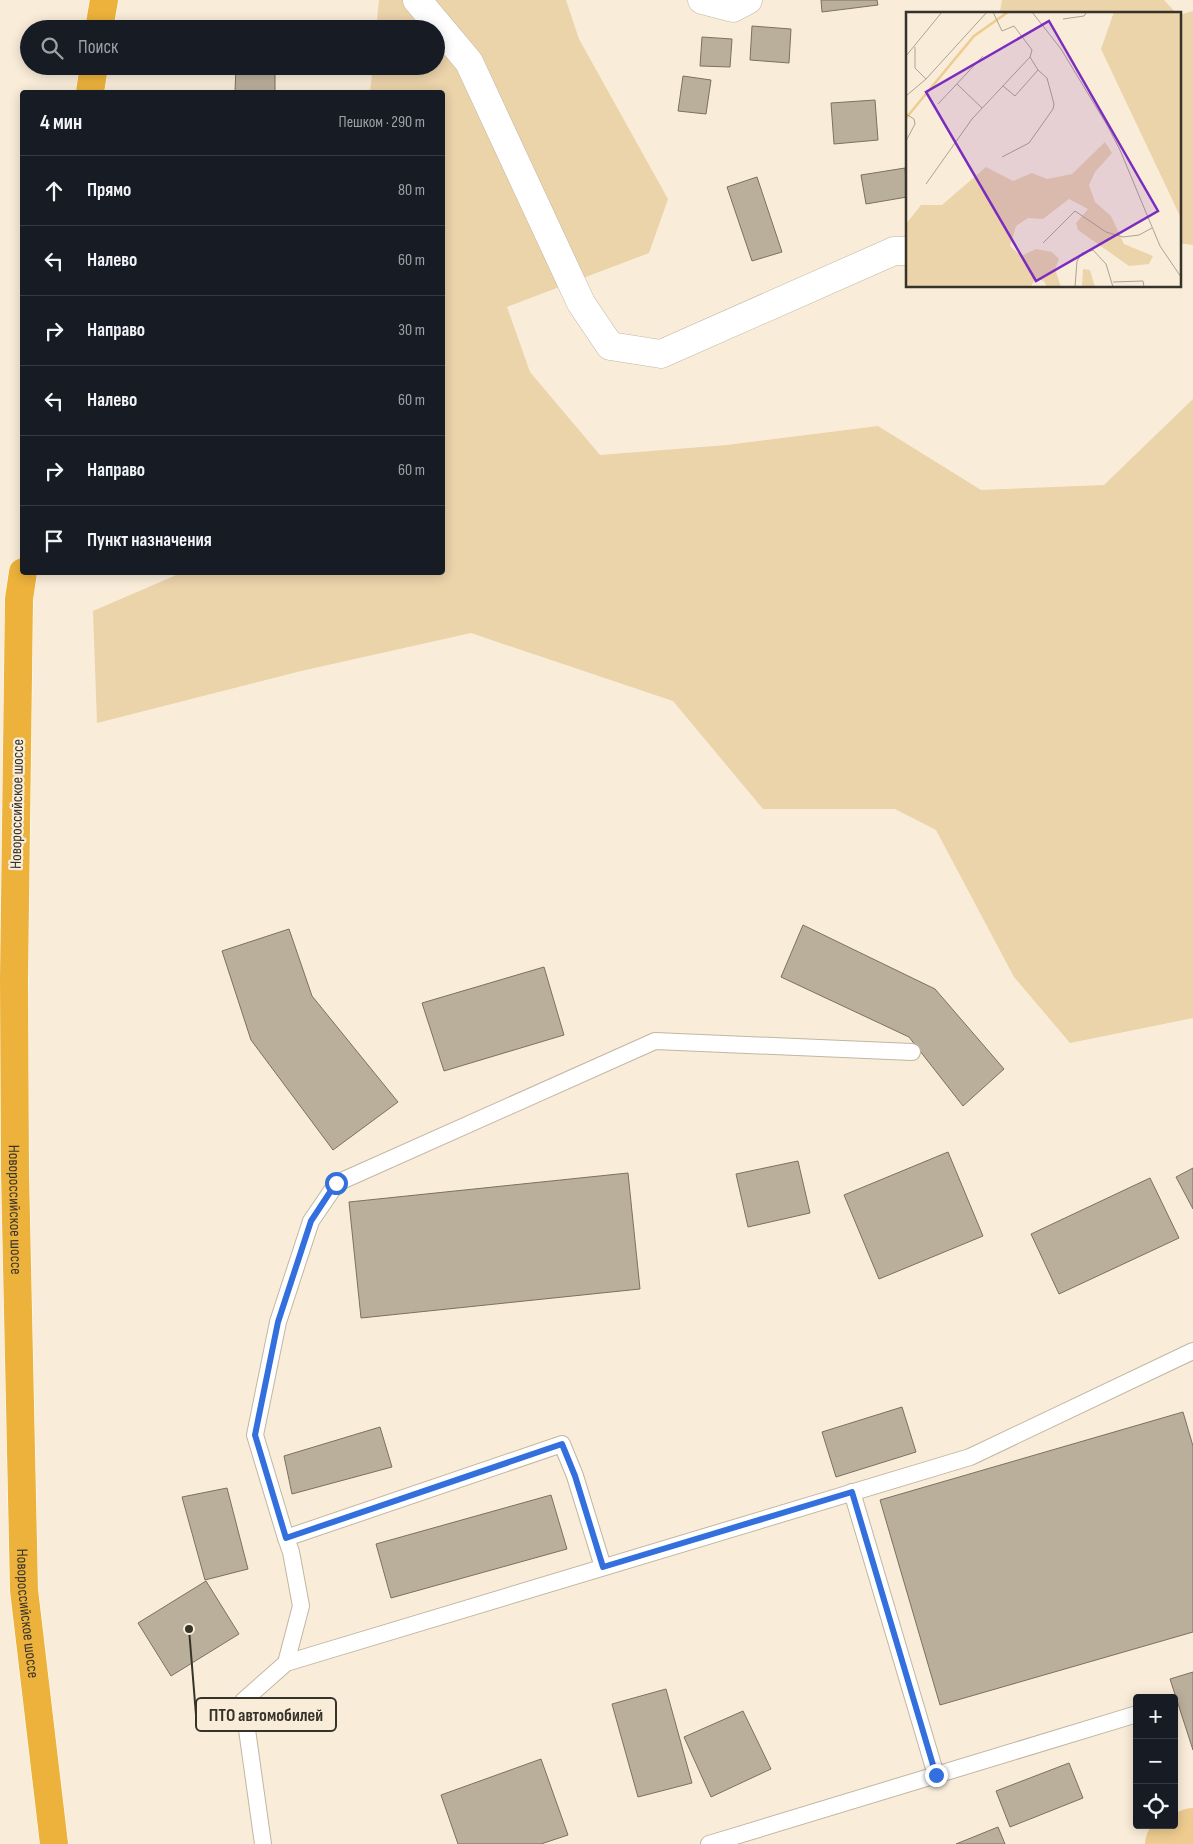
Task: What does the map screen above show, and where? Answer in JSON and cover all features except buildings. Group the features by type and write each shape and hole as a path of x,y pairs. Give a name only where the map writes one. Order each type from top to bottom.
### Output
{"highway":[{"path":"101,20 104,0"},
{"path":"90,90 93,75"},
{"name":"Новороссийское шоссе","path":"23,575 19,599 14,979 15,1172 24,1590 54,1844"}],"street":[{"path":"417,0 434,20"},
{"path":"702,0 733,8 748,0"},
{"path":"445,33 469,62 580,303 610,346 662,354 894,251 906,251"}],"lane":[{"path":"286,1663 301,1606 291,1552 255,1435 278,1322 311,1221 336,1183 656,1042 912,1052"},
{"path":"263,1844 243,1702 286,1663 970,1457 1193,1351"},
{"path":"286,1538 562,1444 575,1476 603,1567"},
{"path":"852,1492 936,1775"},
{"path":"709,1844 1133,1715"}],"shaded area":[{"path":"379,0 566,0 579,39 668,199 649,253 507,307 530,372 600,455 727,445 878,426 981,490 1104,485 1193,399 1193,1018 1070,1043 1014,977 936,830 895,809 763,809 673,701 471,633 301,671 97,723 93,611 176,575 445,575 445,90 370,90 372,75 445,75 445,20 377,20"},
{"path":"1002,0 1164,0 1175,12 999,12"},
{"path":"1193,11 1193,245 1180,243 1180,15"}],"waterway":[{"path":"1173,1844 1193,1836"}],"place":[{"name":"ПТО автомобилей","path":"189,1629"}],"route":[{"path":"336,1183 311,1221 278,1322 255,1435 286,1538 562,1444 575,1476 603,1567 852,1492 936,1775"}]}
